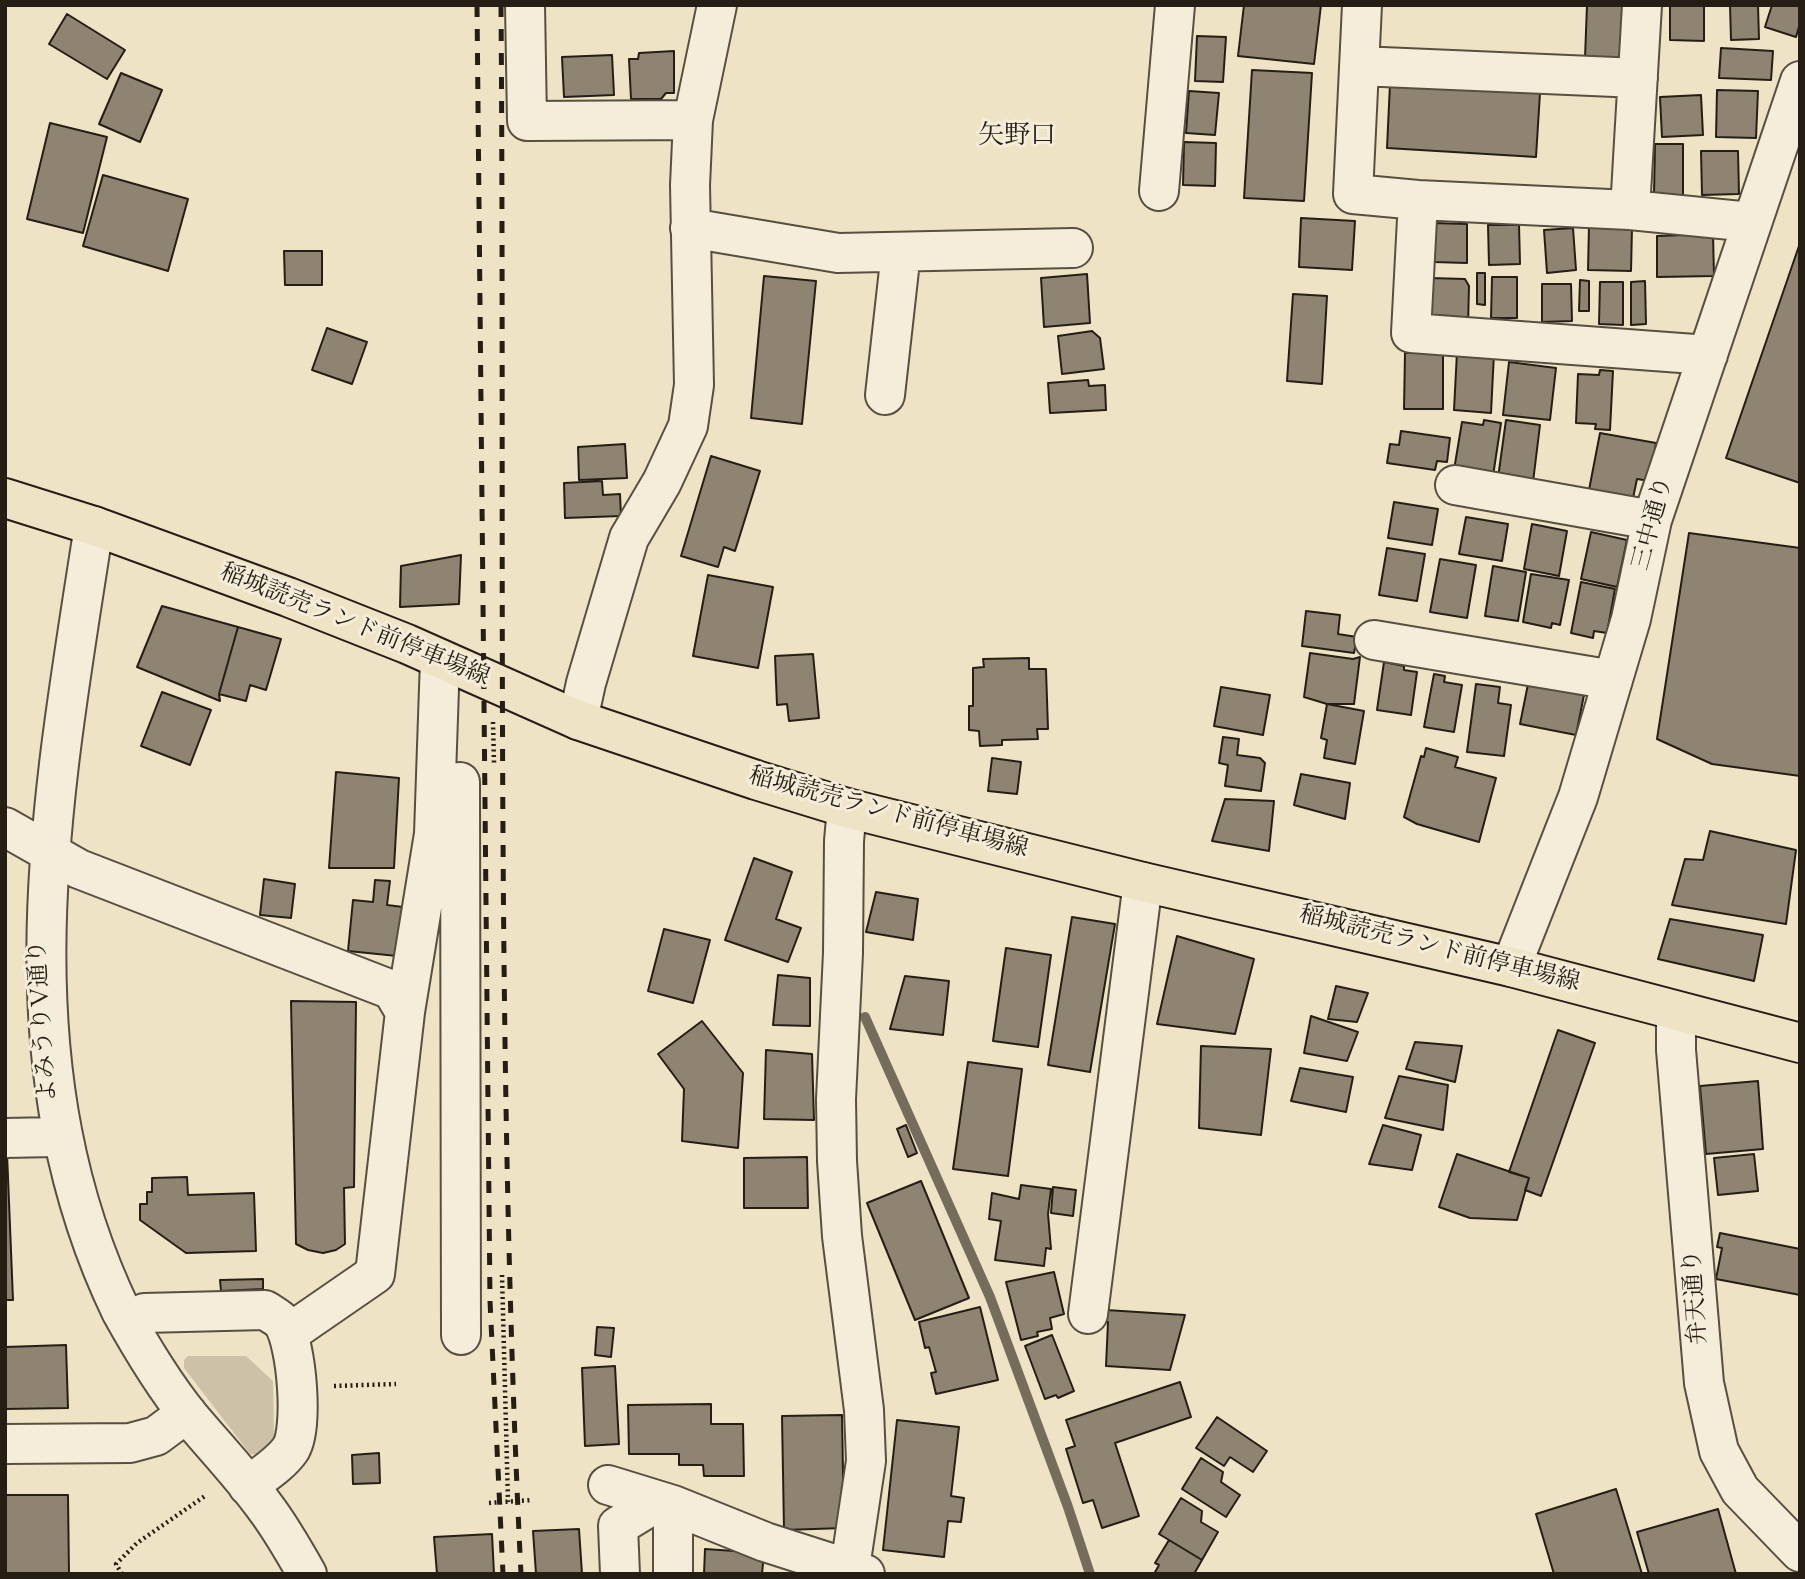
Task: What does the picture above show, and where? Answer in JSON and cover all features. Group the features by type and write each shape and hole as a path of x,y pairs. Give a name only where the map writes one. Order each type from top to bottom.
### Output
{"main road":[{"name":"稲城読売ランド前停車場線","path":"5,498 94,526 288,597 450,663 578,720 847,808 1143,882 1511,967 1800,1043"}],"street":[{"path":"525,5 527,121 693,120"},
{"path":"578,720 586,683 629,538 662,482 688,426 694,385 690,228 693,120 718,5"},
{"path":"1159,191 1175,5"},
{"path":"1362,5 1353,194 1630,211 1751,222"},
{"path":"1630,211 1642,5"},
{"path":"1359,66 1637,78"},
{"name":"三中通り","path":"1511,967 1578,797 1631,619 1652,520 1800,81"},
{"path":"1418,200 1411,333 1708,355"},
{"path":"690,228 838,253 1073,248"},
{"path":"885,395 901,252"},
{"path":"1455,485 1652,520"},
{"name":"よみうりV通り","path":"94,526 44,849 38,990 42,1056 55,1137 93,1252 128,1322 187,1413 264,1505 307,1574"},
{"path":"1374,640 1613,680"},
{"path":"288,1334 375,1274 405,1012 433,834 450,663"},
{"path":"450,663 461,1335"},
{"path":"608,1485 666,1503 765,1542 855,1573 866,1461 864,1410 842,1236 835,1099 847,808"},
{"path":"5,827 79,869 392,990 405,1012"},
{"path":"1088,1314 1143,882"},
{"name":"弁天通り","path":"1676,1011 1676,1051 1704,1383 1719,1451 1740,1490 1800,1552"},
{"path":"5,1138 55,1137"},
{"path":"128,1322 144,1313 265,1310 281,1321 288,1334 296,1363 297,1436 290,1450 278,1463 248,1486"},
{"path":"5,1444 130,1443 156,1436 187,1413"},
{"path":"620,1574 618,1526 666,1503"},
{"path":"666,1503 673,1574"}],"path":[{"path":"330,1386 396,1384"},
{"path":"504,1399 508,1502"},
{"path":"122,1574 116,1564 137,1543 205,1496"},
{"path":"489,1503 532,1500"}],"shaded area":[{"path":"188,1356 246,1356 273,1381 274,1436 272,1443 259,1455 250,1454 184,1368 184,1360"}],"building":[{"path":"1244,5 1321,5 1314,64 1238,56"},
{"path":"1587,5 1625,5 1623,59 1585,58"},
{"path":"1670,5 1704,5 1704,41 1670,40"},
{"path":"1730,5 1758,5 1759,39 1731,40"},
{"path":"1772,5 1800,5 1800,23 1796,37 1765,27"},
{"path":"67,14 125,50 107,79 49,44"},
{"path":"1197,36 1226,37 1223,82 1195,81"},
{"path":"1721,48 1773,51 1771,80 1719,78"},
{"path":"674,51 674,93 666,93 661,99 631,99 629,59 638,59 639,53"},
{"path":"612,55 614,95 564,97 562,57"},
{"path":"1252,70 1312,73 1304,201 1244,198"},
{"path":"121,73 162,90 140,142 99,124"},
{"path":"1390,84 1540,93 1536,157 1387,148"},
{"path":"1717,90 1758,91 1756,138 1716,137"},
{"path":"1189,91 1219,93 1215,135 1186,133"},
{"path":"1701,95 1703,135 1662,137 1660,97"},
{"path":"50,123 107,137 83,233 27,219"},
{"path":"1184,142 1216,143 1215,186 1183,185"},
{"path":"1655,144 1683,144 1683,195 1654,195"},
{"path":"1701,151 1738,151 1739,194 1702,195"},
{"path":"103,175 188,199 168,271 83,246"},
{"path":"1301,218 1355,221 1352,270 1299,267"},
{"path":"1433,223 1467,224 1467,263 1433,262"},
{"path":"1488,225 1519,225 1520,264 1489,265"},
{"path":"1589,226 1632,227 1631,271 1588,270"},
{"path":"1573,228 1576,270 1547,273 1544,230"},
{"path":"1713,234 1714,276 1657,277 1657,236"},
{"path":"1800,243 1800,483 1726,458"},
{"path":"284,251 322,251 322,285 285,285"},
{"path":"1477,273 1485,273 1485,305 1477,304"},
{"path":"1087,274 1090,323 1044,327 1041,278"},
{"path":"764,276 816,281 802,424 751,418"},
{"path":"1492,277 1517,277 1517,318 1491,318"},
{"path":"1430,278 1465,279 1469,286 1468,327 1428,326"},
{"path":"1580,280 1589,281 1589,311 1579,311"},
{"path":"1645,281 1646,324 1631,325 1631,282"},
{"path":"1600,282 1623,282 1623,325 1599,324"},
{"path":"1542,284 1571,284 1572,321 1542,322"},
{"path":"1293,294 1327,296 1322,384 1287,381"},
{"path":"327,328 367,342 352,384 312,370"},
{"path":"1092,331 1100,338 1104,369 1062,374 1058,336"},
{"path":"1457,352 1494,353 1491,413 1454,410"},
{"path":"1405,353 1443,353 1443,409 1404,409"},
{"path":"1509,362 1556,368 1550,420 1503,415"},
{"path":"1600,370 1613,371 1610,430 1595,429 1596,424 1576,423 1578,374 1599,375"},
{"path":"1088,380 1089,386 1105,385 1106,410 1050,413 1048,383"},
{"path":"1484,420 1501,423 1493,476 1454,470 1462,422 1483,425"},
{"path":"1506,420 1540,425 1533,482 1498,478"},
{"path":"1401,431 1450,438 1447,462 1437,461 1435,470 1387,463 1390,444 1399,445"},
{"path":"1600,433 1656,443 1650,481 1637,479 1633,498 1589,490"},
{"path":"625,444 627,478 579,480 578,447"},
{"path":"711,456 760,471 735,551 724,547 718,567 681,556"},
{"path":"602,481 603,495 620,494 621,516 565,518 564,483"},
{"path":"1394,502 1438,509 1432,545 1388,538"},
{"path":"1466,517 1508,524 1502,561 1459,554"},
{"path":"1532,524 1567,531 1559,576 1524,569"},
{"path":"1591,532 1627,540 1617,587 1581,579"},
{"path":"1689,533 1800,548 1800,776 1712,764 1657,739"},
{"path":"1387,548 1425,554 1417,601 1379,595"},
{"path":"461,555 459,604 400,607 401,566"},
{"path":"1440,559 1476,565 1467,618 1430,612"},
{"path":"1493,566 1526,572 1518,621 1485,616"},
{"path":"1531,574 1569,580 1560,625 1552,623 1551,628 1523,622"},
{"path":"708,575 773,587 758,668 693,656"},
{"path":"1581,582 1615,589 1607,633 1594,631 1593,638 1571,633"},
{"path":"162,606 238,627 219,694 220,701 137,667"},
{"path":"1306,611 1340,615 1338,634 1357,637 1354,653 1302,646"},
{"path":"238,627 281,639 266,690 250,685 246,701 219,694"},
{"path":"1310,653 1353,659 1360,657 1354,704 1327,704 1304,697"},
{"path":"813,654 819,718 789,721 787,704 777,705 775,656"},
{"path":"1029,658 1029,669 1046,669 1048,729 1037,729 1038,739 1002,740 1002,745 980,746 979,731 969,730 969,706 973,706 973,668 984,667 983,659"},
{"path":"1384,662 1417,672 1411,715 1377,710"},
{"path":"1434,674 1445,676 1444,682 1462,685 1454,732 1424,727"},
{"path":"1476,684 1500,687 1498,703 1511,705 1504,756 1467,752"},
{"path":"1528,684 1584,695 1576,735 1520,724"},
{"path":"1221,687 1270,695 1263,735 1214,726"},
{"path":"162,692 211,710 190,765 141,746"},
{"path":"1327,704 1364,711 1355,764 1324,758 1327,740 1321,738"},
{"path":"1223,737 1239,739 1237,755 1260,758 1265,763 1261,791 1225,786 1228,765 1219,763"},
{"path":"1426,748 1458,757 1455,767 1496,778 1479,842 1417,824 1404,817 1421,756 1424,757"},
{"path":"992,758 1021,762 1017,794 988,791"},
{"path":"336,772 399,778 394,868 329,868"},
{"path":"1301,774 1350,783 1345,819 1294,805"},
{"path":"1225,799 1274,801 1269,851 1212,841"},
{"path":"1710,831 1796,850 1786,924 1672,905 1685,859 1703,860"},
{"path":"754,858 792,872 776,919 801,928 788,962 725,940"},
{"path":"264,879 295,884 291,918 260,915"},
{"path":"375,880 390,881 387,905 403,907 397,956 348,951 353,900 373,902"},
{"path":"876,892 918,899 913,940 866,932"},
{"path":"1072,917 1115,924 1090,1072 1048,1065"},
{"path":"1670,919 1763,935 1754,981 1658,959"},
{"path":"664,929 710,940 693,1003 648,991"},
{"path":"1177,936 1254,959 1235,1034 1157,1024"},
{"path":"1006,948 1051,955 1038,1047 993,1041"},
{"path":"778,975 810,978 810,1026 773,1025"},
{"path":"905,976 949,981 943,1035 890,1029"},
{"path":"1336,986 1368,993 1357,1022 1328,1019"},
{"path":"291,1001 356,1002 354,1187 344,1188 345,1244 336,1250 323,1253 296,1244"},
{"path":"1311,1016 1358,1032 1347,1061 1304,1053"},
{"path":"702,1021 743,1073 738,1148 682,1141 684,1089 658,1054"},
{"path":"1558,1030 1595,1043 1541,1196 1525,1190 1529,1178 1509,1172"},
{"path":"1415,1042 1462,1046 1455,1082 1406,1069"},
{"path":"1201,1046 1271,1049 1261,1135 1199,1128"},
{"path":"766,1050 812,1054 814,1120 764,1119"},
{"path":"968,1062 1022,1069 1008,1176 953,1169"},
{"path":"1300,1068 1353,1077 1346,1112 1291,1101"},
{"path":"1399,1076 1448,1085 1443,1130 1385,1118"},
{"path":"1758,1081 1763,1149 1706,1154 1700,1086"},
{"path":"906,1125 917,1153 908,1157 897,1129"},
{"path":"1383,1125 1421,1135 1412,1170 1369,1164"},
{"path":"7,1153 13,1300 5,1300"},
{"path":"1457,1154 1529,1178 1517,1220 1470,1218 1439,1207"},
{"path":"1754,1154 1758,1191 1718,1195 1714,1158"},
{"path":"807,1157 808,1208 744,1208 744,1158"},
{"path":"187,1177 188,1195 254,1193 256,1251 186,1253 140,1220 140,1204 147,1204 147,1192 152,1192 152,1178"},
{"path":"921,1181 969,1298 915,1320 867,1203"},
{"path":"1021,1185 1051,1189 1048,1214 1051,1249 1046,1248 1044,1266 995,1260 1001,1221 989,1219 992,1193 1019,1199"},
{"path":"1053,1187 1076,1190 1073,1216 1051,1213"},
{"path":"1720,1233 1800,1249 1800,1295 1716,1279 1722,1248 1717,1247"},
{"path":"1054,1272 1064,1314 1050,1318 1052,1329 1037,1332 1038,1336 1021,1340 1006,1282"},
{"path":"263,1279 263,1289 221,1291 220,1280"},
{"path":"980,1307 998,1380 936,1394 931,1373 936,1372 929,1347 925,1348 919,1322"},
{"path":"1106,1310 1185,1315 1170,1370 1106,1366"},
{"path":"597,1327 614,1328 611,1357 595,1355"},
{"path":"1052,1335 1074,1391 1058,1398 1056,1395 1045,1399 1025,1346"},
{"path":"66,1345 68,1408 5,1409 5,1347"},
{"path":"615,1366 619,1444 585,1446 582,1368"},
{"path":"1180,1382 1191,1417 1115,1443 1139,1516 1102,1528 1093,1500 1083,1503 1066,1449 1075,1446 1066,1420"},
{"path":"711,1404 711,1424 743,1424 744,1476 704,1476 703,1465 679,1465 679,1454 629,1454 628,1405"},
{"path":"842,1415 844,1528 784,1530 782,1416"},
{"path":"1217,1417 1267,1451 1253,1472 1230,1457 1224,1466 1196,1448"},
{"path":"897,1420 959,1427 951,1496 964,1498 961,1522 948,1521 944,1557 883,1550"},
{"path":"379,1453 380,1483 353,1484 352,1455"},
{"path":"1201,1458 1223,1472 1221,1482 1240,1495 1226,1517 1182,1489"},
{"path":"1616,1489 1642,1574 1554,1574 1536,1514"},
{"path":"5,1495 68,1495 69,1574 5,1574"},
{"path":"1181,1498 1202,1511 1201,1522 1218,1532 1202,1560 1159,1534"},
{"path":"1718,1509 1736,1574 1649,1574 1637,1532"},
{"path":"579,1529 582,1574 536,1574 533,1531"},
{"path":"492,1534 494,1574 437,1574 434,1537"},
{"path":"1169,1540 1202,1560 1194,1574 1154,1574 1159,1565 1155,1563"},
{"path":"705,1549 764,1553 762,1574 704,1574"}],"waterway":[{"path":"865,1017 990,1297 1090,1574"}],"railway":[{"path":"477,5 490,1301 503,1574"},
{"path":"501,5 504,986 507,1182 521,1574"}],"district":[{"name":"矢野口","path":"1017,139"}]}
